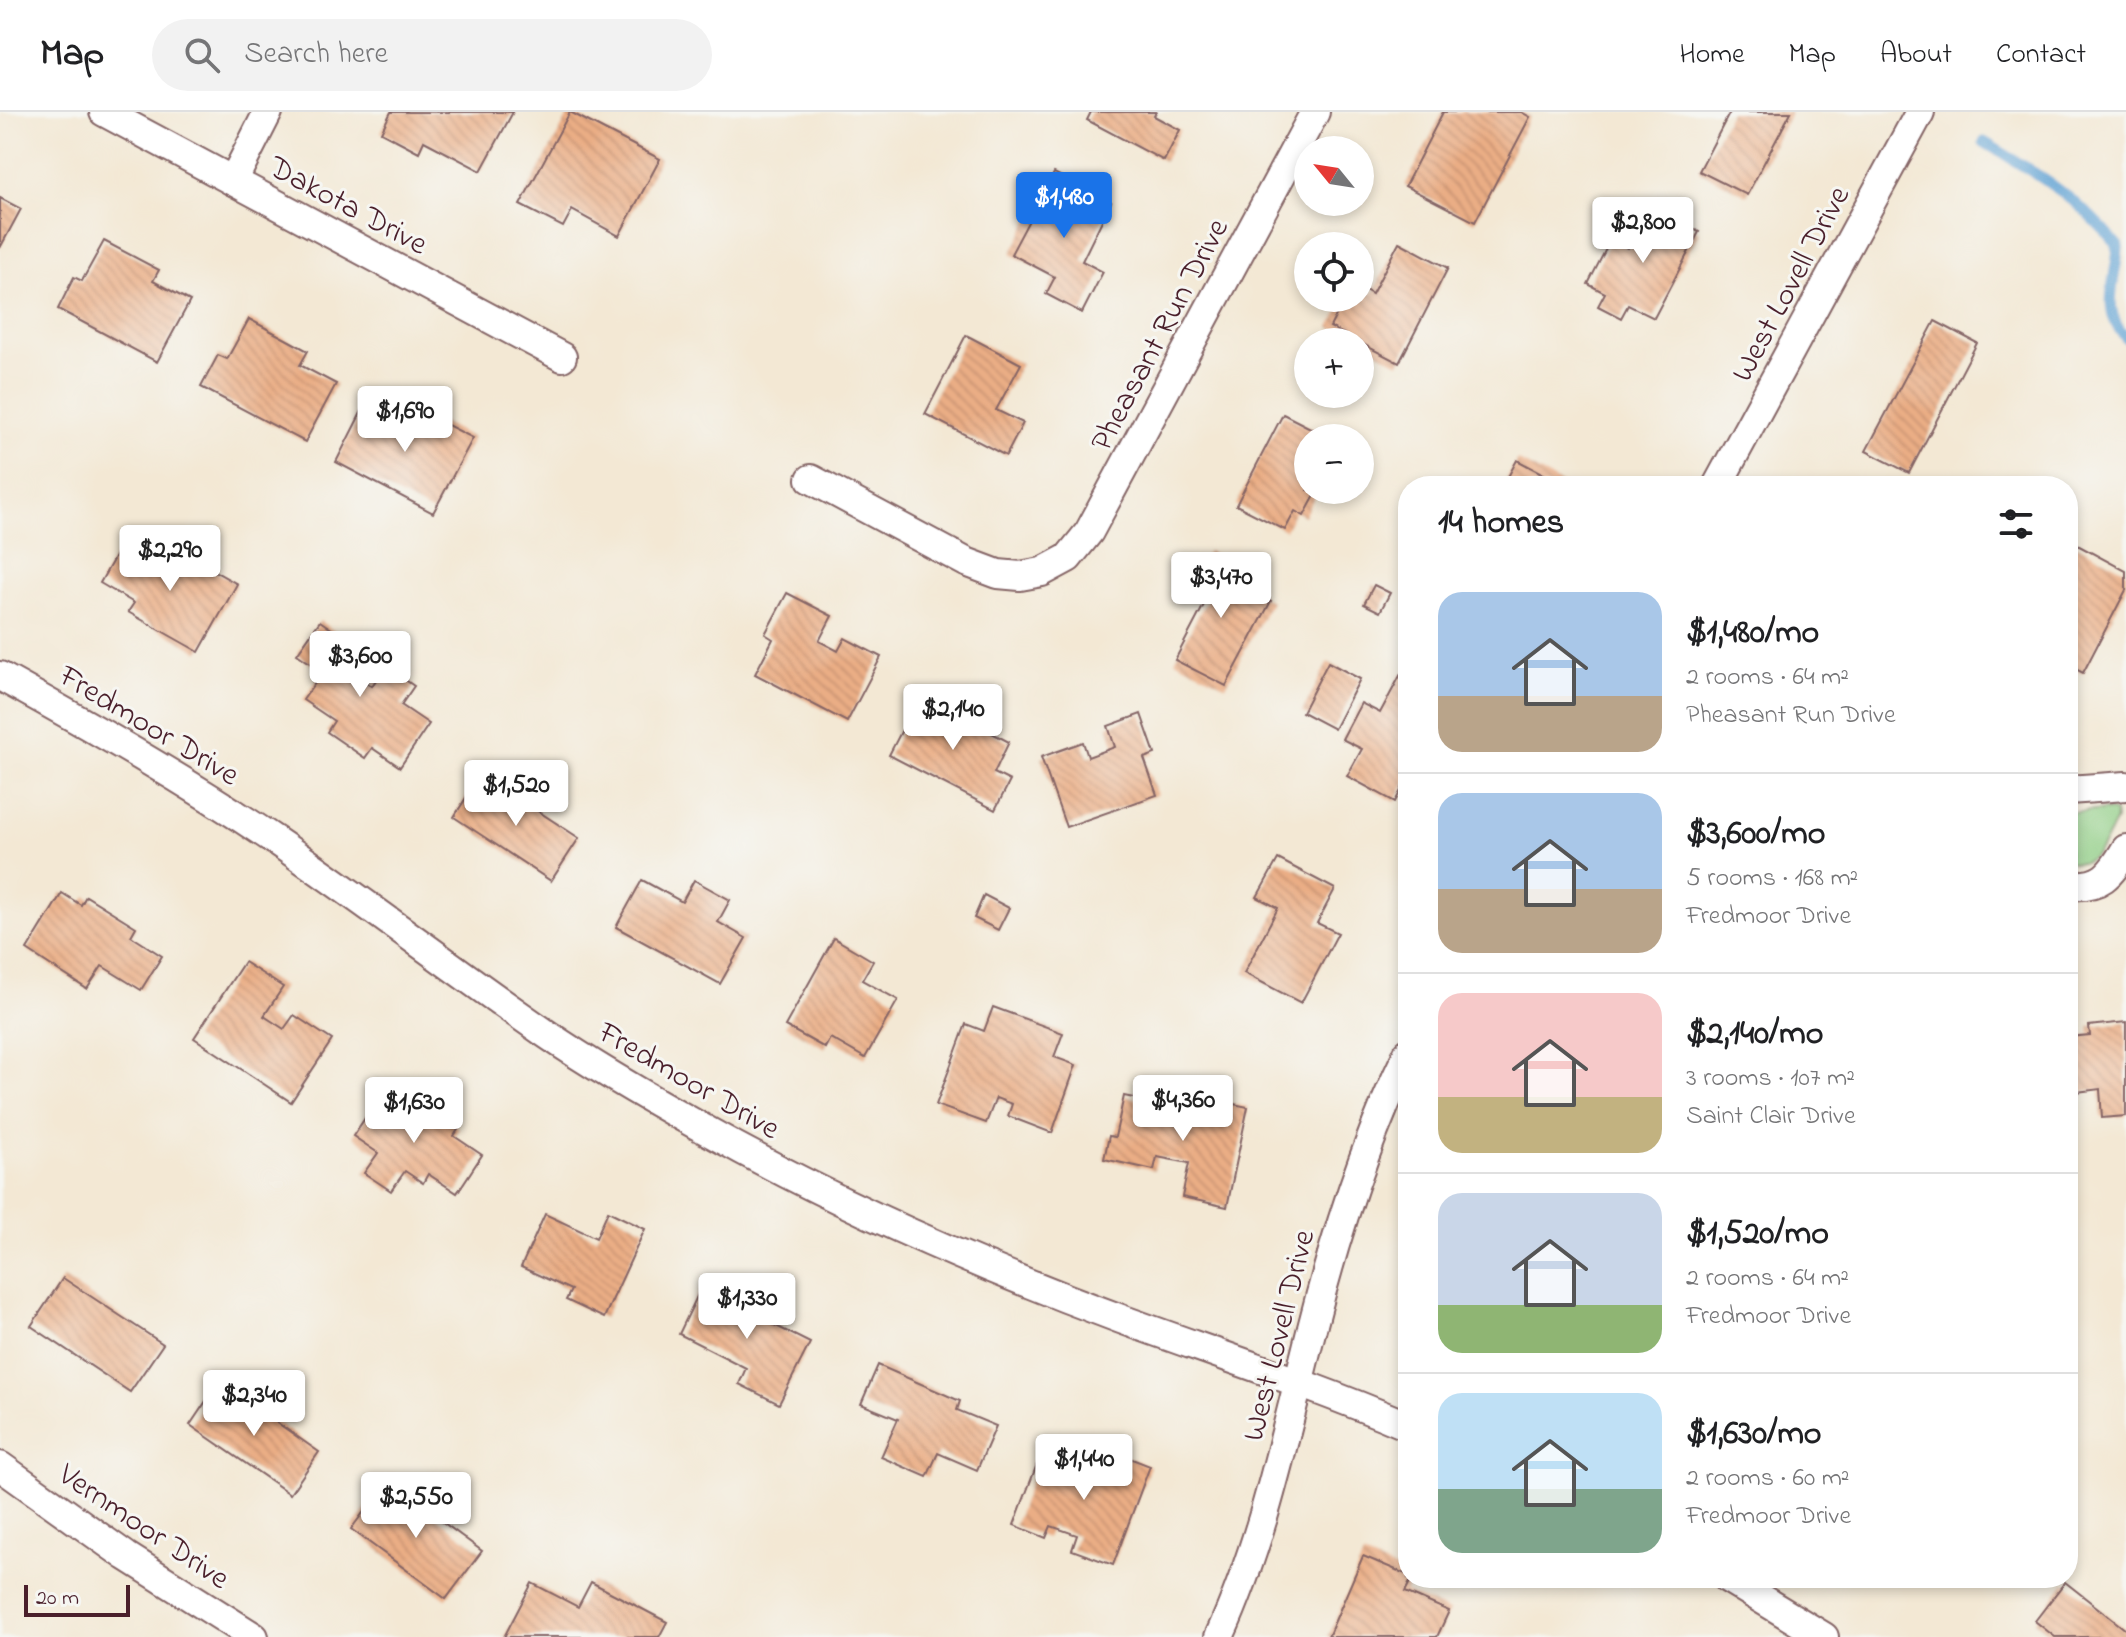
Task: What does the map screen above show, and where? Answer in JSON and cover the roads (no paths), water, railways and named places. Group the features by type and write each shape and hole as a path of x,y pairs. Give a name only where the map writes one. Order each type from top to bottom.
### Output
{"street":[{"name":"Dakota Drive","path":"104,112 562,357"},
{"path":"233,181 268,112"},
{"name":"Pheasant Run Drive","path":"811,479 966,562 998,574 1020,576 1042,572 1068,558 1089,532 1315,112"},
{"name":"West Lovell Drive","path":"1722,476 1920,112"},
{"name":"Fredmoor Drive","path":"0,676 118,741 208,796 326,876 548,1036 706,1130 848,1203 987,1266 1398,1422"},
{"path":"2078,789 2126,786"},
{"path":"2078,886 2100,881 2112,873 2126,849"},
{"name":"West Lovell Drive","path":"1219,1637 1258,1535 1345,1207 1365,1149 1398,1075"},
{"name":"Vernmoor Drive","path":"0,1466 126,1556 254,1637"},
{"path":"1743,1588 1824,1637"}],"waterway":[{"path":"1984,142 2072,200 2118,246 2111,306 2118,328 2126,338"}]}
